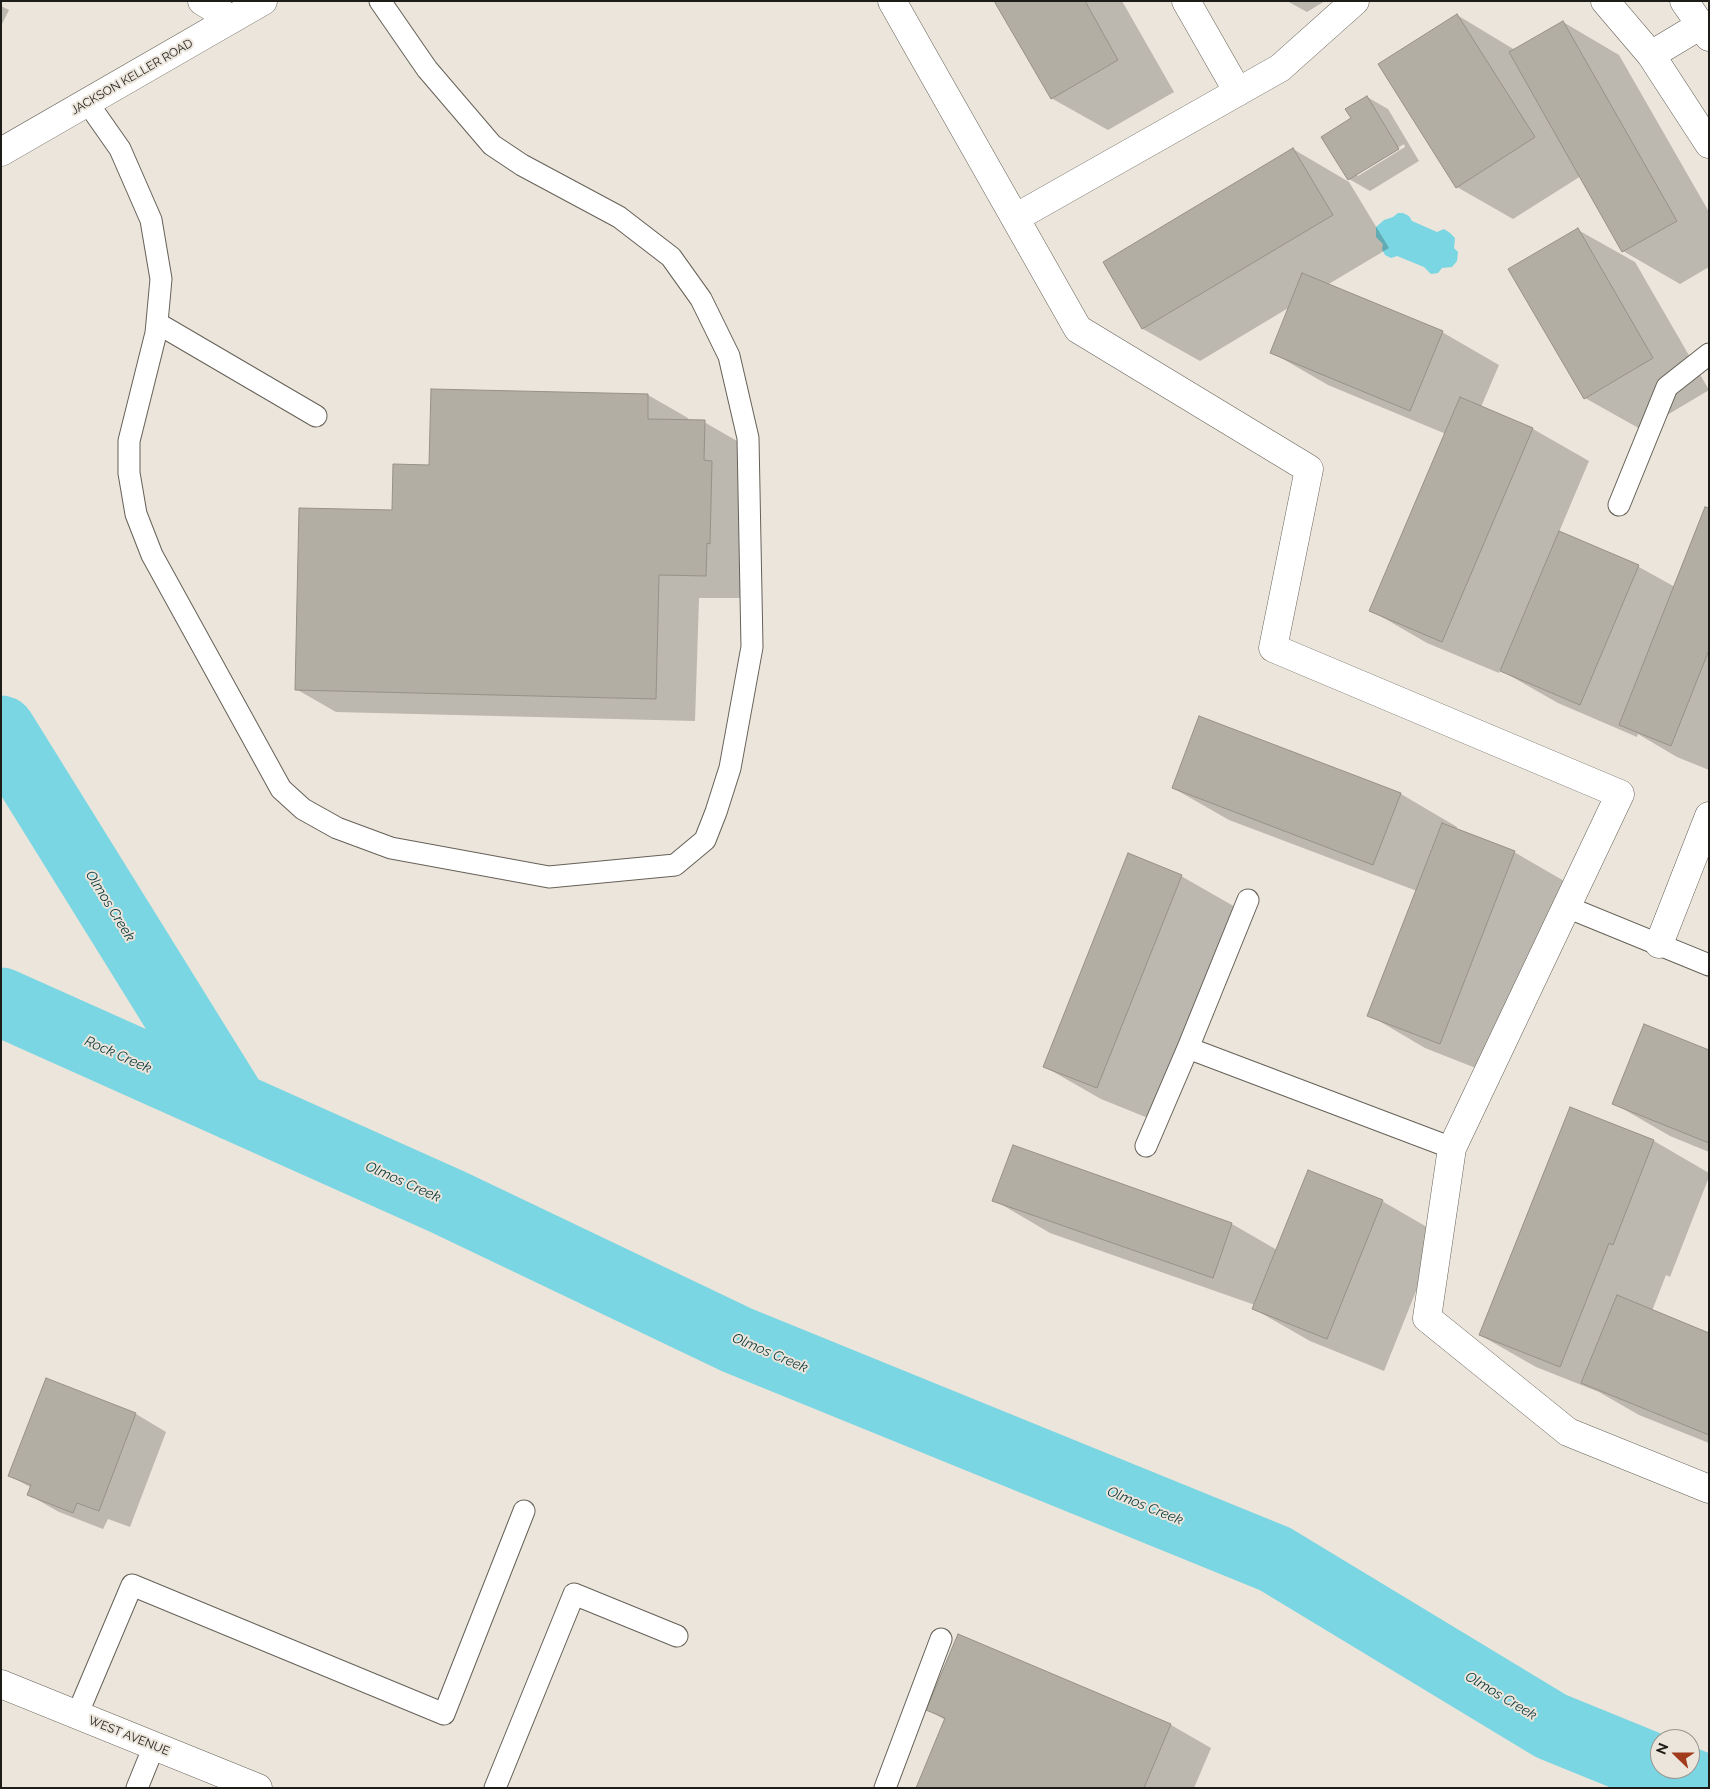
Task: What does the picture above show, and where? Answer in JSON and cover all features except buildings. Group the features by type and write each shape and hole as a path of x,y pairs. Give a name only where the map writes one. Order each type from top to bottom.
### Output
{"street":[{"path":"202,1 232,19"},
{"name":"JACKSON KELLER ROAD","path":"1,152 262,1"},
{"path":"892,1 1078,329 1308,470 1273,648 1620,794 1452,1148 1427,1318 1568,1432 1709,1489"},
{"path":"1186,1 1238,92"},
{"path":"1015,218 1280,68 1355,1"},
{"path":"1605,1 1651,55 1709,144"},
{"path":"1651,55 1705,31 1684,1"},
{"path":"1659,944 1709,816"},
{"name":"WEST AVENUE","path":"1,1684 258,1788"}],"lane":[{"path":"87,102 120,149 151,220 161,279 156,333 129,441 129,473 136,514 152,555 280,789 303,809 337,828 391,848 549,877 675,865 705,840 716,812 730,768 752,648 748,438 729,356 701,299 671,257 619,217 522,166 492,144 427,69 380,1"},
{"path":"157,323 316,416"},
{"path":"1619,505 1667,387 1709,354"},
{"path":"1146,1146 1248,900"},
{"path":"1567,907 1709,965"},
{"path":"1188,1048 1452,1148"},
{"path":"77,1715 132,1585 444,1714 524,1511"},
{"path":"495,1788 574,1594 677,1636"},
{"path":"885,1788 941,1639"},
{"path":"136,1788 154,1746"}],"water":[{"path":"1398,213 1403,213 1409,216 1412,221 1437,232 1444,229 1455,238 1454,248 1458,252 1457,261 1452,267 1442,268 1438,273 1431,274 1424,267 1397,256 1391,258 1385,255 1382,249 1383,244 1376,237 1376,227 1384,220"}],"waterway":[{"name":"Olmos Creek","path":"1,730 235,1107"},
{"name":"Olmos Creek","path":"1,1002 448,1202 737,1340 1275,1559 1551,1726 1703,1788"}],"water label":[{"name":"Rock Creek","path":"118,1055"}]}
